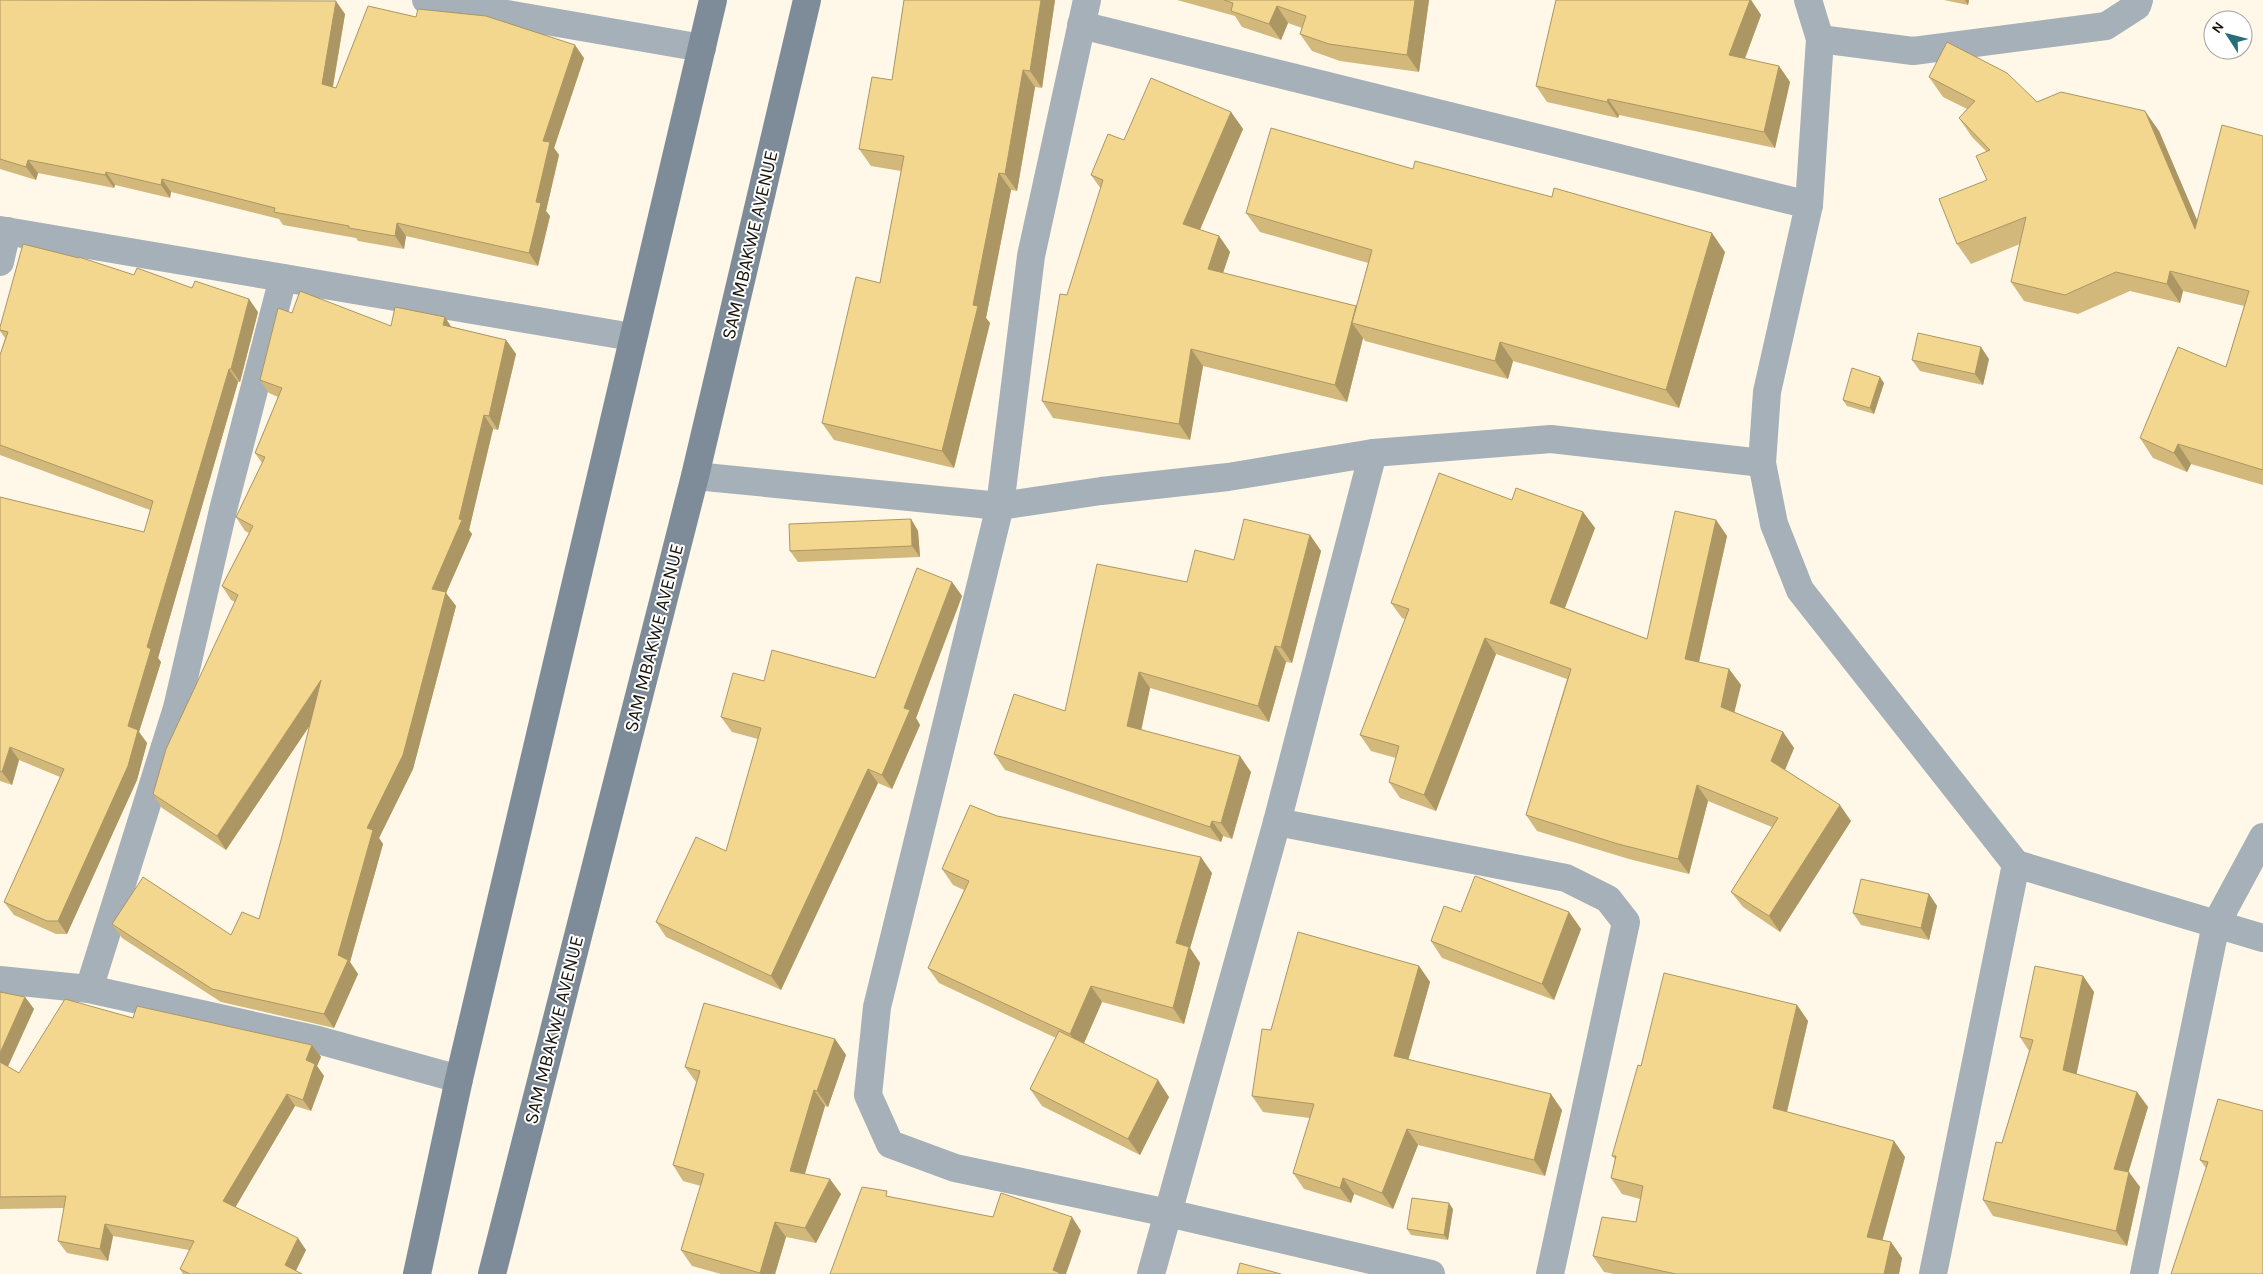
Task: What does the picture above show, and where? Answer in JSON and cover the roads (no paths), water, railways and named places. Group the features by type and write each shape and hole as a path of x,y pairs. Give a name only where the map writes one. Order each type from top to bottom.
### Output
{"main road":[{"path":"417,1274 459,1079 632,337 713,0"},
{"name":"SAM MBAKWE AVENUE","path":"492,1274 695,476 807,0"}],"street":[{"path":"426,0 702,48"},
{"path":"1808,0 1820,39 1809,205 1768,392 1762,463 1774,524 1800,590 2016,864 2263,938"},
{"path":"1820,39 1913,51 2106,26 2137,6 2139,0"},
{"path":"1431,1274 1168,1213 955,1168 890,1144 868,1094 877,1007 1000,506 1031,256 1084,12 1809,205"},
{"path":"0,262 4,230 632,337"},
{"path":"89,989 177,708 224,506 283,278"},
{"path":"695,476 1000,506 1101,491 1228,477 1373,453 1551,439 1762,463"},
{"path":"1151,1274 1277,822 1373,453"},
{"path":"1277,822 1566,878 1608,899 1626,922 1550,1274"},
{"path":"2144,1274 2216,924 2263,837"},
{"path":"1933,1274 2016,864"},
{"path":"0,980 89,989 318,1040 459,1079"}]}
